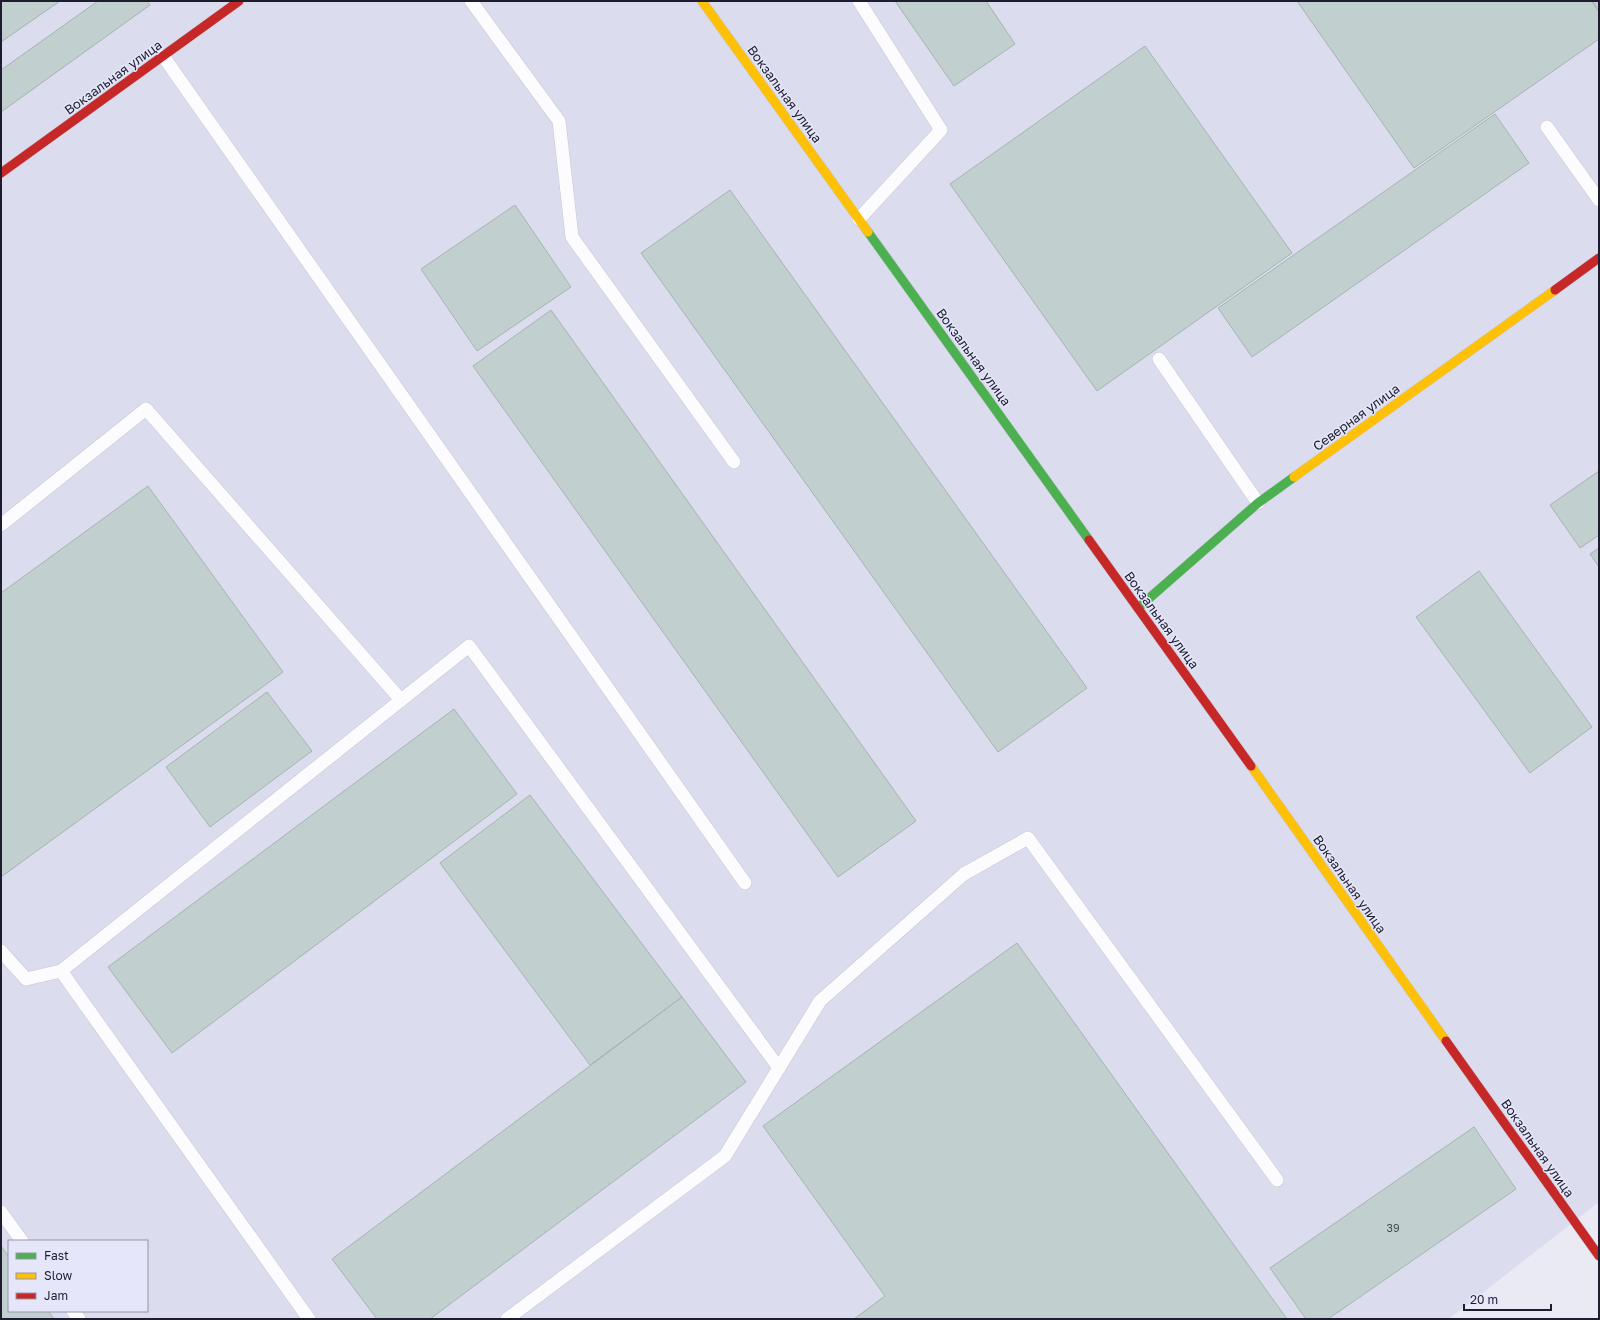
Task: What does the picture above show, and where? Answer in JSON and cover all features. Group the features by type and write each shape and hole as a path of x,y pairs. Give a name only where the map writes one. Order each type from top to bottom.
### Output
{"street":[{"name":"Вокзальная улица","path":"1,173 239,1"},
{"name":"Вокзальная улица","path":"702,1 1138,608 1599,1256"},
{"name":"Северная улица","path":"1138,608 1258,503 1599,258"}],"lane":[{"path":"471,1 559,122 572,237 734,462"},
{"path":"859,1 941,130 859,219"},
{"path":"163,56 746,883"},
{"path":"1547,127 1599,200"},
{"path":"1159,359 1258,503"},
{"path":"1,525 146,409 401,700"},
{"path":"1,951 26,979 61,970 469,646 779,1068"},
{"path":"507,1319 725,1156 820,1001 964,874 1028,838 1277,1180"},
{"path":"61,970 310,1319"},
{"path":"1,1212 21,1240"}],"shaded area":[{"path":"1,1 1599,1 1599,1202 1449,1319 1,1319"}],"building":[{"path":"1,1 60,1 1,42"},
{"path":"98,1 147,1 150,5 1,112 1,70"},
{"path":"895,1 986,1 1015,44 954,86"},
{"path":"1297,1 1592,1 1599,12 1599,39 1414,168"},
{"path":"1592,1 1599,1 1599,11"},
{"path":"1145,46 1292,253 1097,391 950,184"},
{"path":"1495,114 1529,163 1252,357 1218,308"},
{"path":"730,190 1087,688 998,752 641,253"},
{"path":"515,205 571,287 477,351 421,269"},
{"path":"551,310 916,821 838,877 473,366"},
{"path":"1599,471 1599,535 1580,548 1550,505"},
{"path":"148,486 283,672 1,877 1,593"},
{"path":"1599,548 1599,567 1590,554"},
{"path":"1479,571 1592,727 1530,773 1416,617"},
{"path":"267,692 312,751 210,827 166,767"},
{"path":"454,709 517,794 172,1053 108,967"},
{"path":"530,795 682,997 590,1065 440,863"},
{"path":"1017,943 1287,1319 854,1319 885,1296 763,1126"},
{"path":"682,997 746,1082 430,1319 377,1319 332,1259"},
{"path":"1474,1127 1516,1189 1328,1319 1306,1319 1270,1268"},
{"path":"1,1246 8,1256 8,1312 49,1312 54,1319 1,1319"}],"traffic: fast":[{"path":"868,232 1089,540"},
{"path":"1138,608 1258,503 1294,477"}],"traffic: slow":[{"path":"702,1 868,232"},
{"path":"1294,477 1555,290"},
{"path":"1251,766 1446,1041"}],"traffic: jam":[{"path":"1,173 239,1"},
{"path":"1555,290 1599,258"},
{"path":"1089,540 1251,766"},
{"path":"1446,1041 1599,1256"}]}
